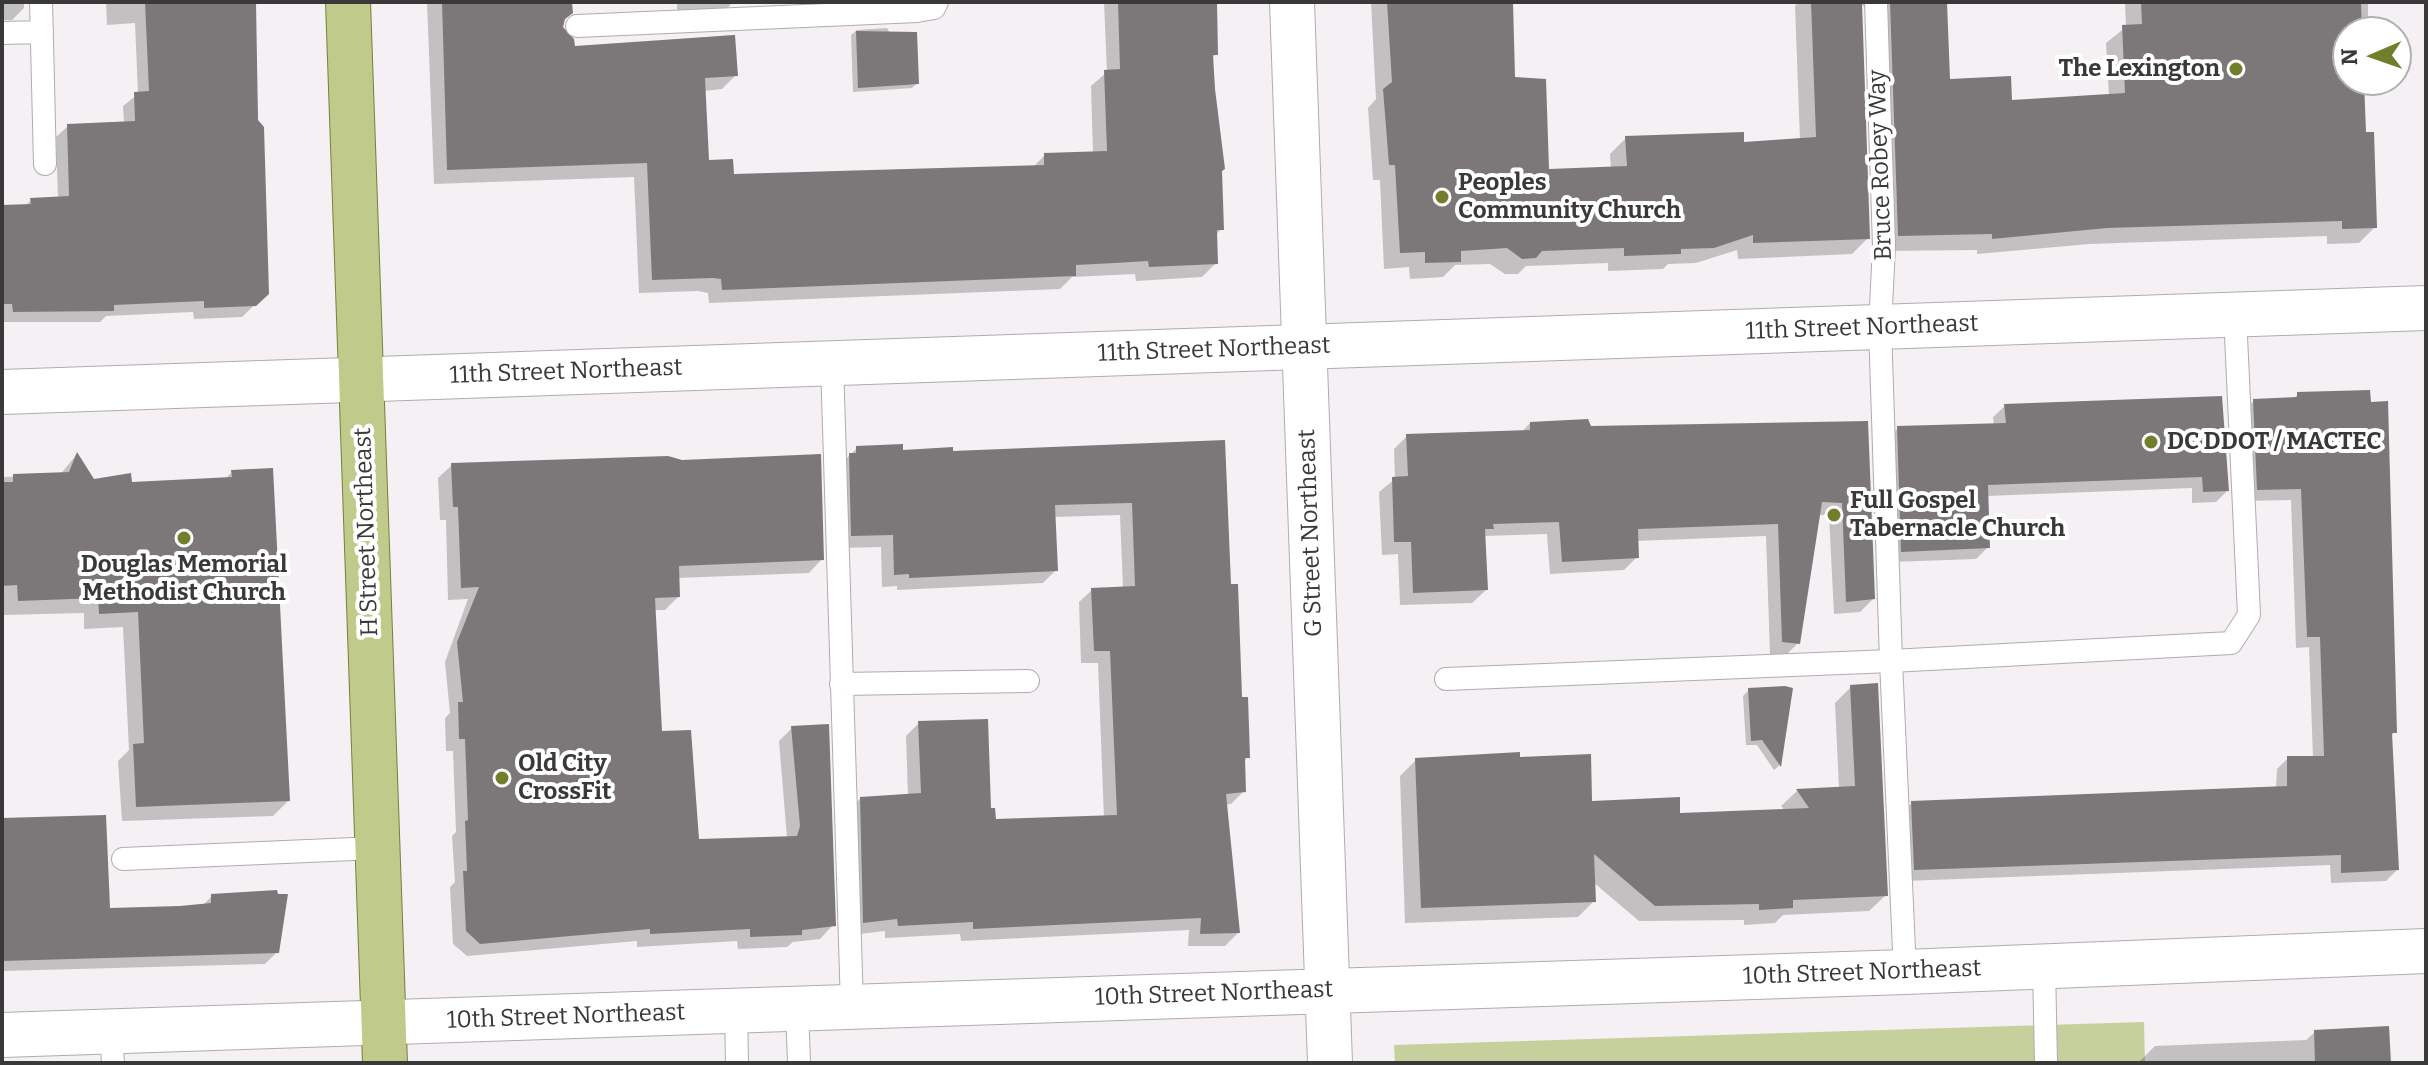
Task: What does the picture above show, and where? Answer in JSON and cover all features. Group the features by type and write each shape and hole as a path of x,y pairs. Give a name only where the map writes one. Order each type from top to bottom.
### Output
{"main road":[{"name":"H Street Northeast","path":"348,2 384,1043"}],"street":[{"name":"G Street Northeast","path":"1292,2 1330,1063"},
{"name":"11th Street Northeast","path":"2,392 2426,308"},
{"name":"10th Street Northeast","path":"2,1035 112,1047 384,1043 736,1010 1905,972 2426,951"}],"lane":[{"path":"41,2 45,164"},
{"path":"577,26 917,11 934,8 937,2"},
{"name":"Bruce Robey Way","path":"1876,2 1884,246 1880,327 1905,972"},
{"path":"2,33 42,32"},
{"path":"1446,679 1891,661 2231,643 2249,615 2235,315"},
{"path":"832,363 852,1006"},
{"path":"841,684 1028,681"},
{"path":"123,859 377,848"},
{"path":"2044,966 2046,1063"},
{"path":"797,1008 799,1063"},
{"path":"736,1010 737,1063"}],"green space":[{"path":"2144,1022 2145,1063 1395,1063 1394,1045"}],"building":[{"path":"145,2 256,2 258,120 264,127 269,294 256,306 204,308 204,301 114,305 114,311 13,312 12,304 2,304 2,205 31,204 30,198 69,196 67,124 135,121 134,92 149,91"},
{"path":"442,2 572,2 573,13 565,19 563,27 574,39 575,46 735,35 738,76 705,78 709,160 733,159 734,174 1044,165 1044,153 1107,151 1104,70 1120,69 1118,2 1217,2 1218,55 1213,55 1225,169 1222,171 1224,230 1217,230 1218,264 1149,267 1148,261 1076,265 1076,276 722,290 721,279 652,280 647,163 447,170"},
{"path":"1387,2 1513,2 1515,77 1546,79 1549,169 1627,166 1625,136 1744,132 1744,142 1816,137 1811,2 1862,2 1870,239 1753,243 1753,235 1714,248 1681,249 1681,254 1624,256 1624,248 1542,251 1536,258 1522,259 1507,248 1461,251 1461,262 1425,263 1425,252 1400,253 1395,165 1389,165 1383,89 1392,82"},
{"path":"1890,2 1947,2 1950,79 2011,76 2012,100 2125,93 2122,25 2142,24 2141,2 2361,2 2361,16 2332,16 2332,96 2365,96 2366,132 2374,132 2377,228 2342,229 2342,221 2107,228 1992,239 1992,234 1898,236"},
{"path":"856,31 917,32 919,84 858,88"},
{"path":"2370,390 2371,402 2388,401 2397,733 2392,733 2399,870 2341,873 2341,855 1914,870 1911,801 2287,786 2287,756 2324,756 2320,637 2307,637 2301,489 2257,490 2253,399 2297,397 2297,392"},
{"path":"2222,396 2229,491 2203,492 2202,477 1988,485 1990,548 1901,552 1897,426 2006,423 2004,404"},
{"path":"1588,419 1591,426 1868,421 1875,599 1846,602 1842,503 1822,502 1800,644 1782,642 1778,524 1638,529 1639,558 1562,562 1559,522 1493,524 1494,529 1485,529 1488,590 1413,593 1411,542 1394,542 1392,477 1408,476 1406,434 1530,430 1530,422"},
{"path":"1225,440 1231,584 1238,584 1242,697 1248,697 1250,758 1245,758 1246,792 1226,794 1240,933 1200,934 1201,918 973,929 973,922 898,926 897,919 863,923 860,797 921,793 918,721 988,719 991,808 995,808 996,819 1117,815 1110,651 1094,651 1091,588 1135,586 1132,503 1055,505 1058,571 909,578 909,574 894,575 893,535 851,536 849,453 856,453 856,446 903,444 903,450 953,447 953,451"},
{"path":"77,452 94,479 131,473 132,482 232,477 231,470 273,468 290,801 136,807 133,744 144,743 138,612 99,614 98,598 18,601 17,585 2,586 2,482 13,482 13,474 69,472"},
{"path":"821,454 824,560 679,566 680,597 655,598 662,731 691,730 699,839 797,836 800,826 791,726 829,724 836,926 802,930 802,935 750,937 750,929 650,934 650,929 480,944 466,931 463,871 467,871 465,821 468,820 465,739 459,739 458,702 463,702 457,642 479,587 461,588 458,507 453,507 451,463 668,456 682,460"},
{"path":"1878,683 1888,896 1793,900 1793,908 1759,910 1759,904 1655,906 1594,854 1596,902 1421,908 1415,758 1520,752 1520,757 1591,754 1592,801 1680,797 1680,813 1809,808 1796,789 1855,786 1850,685"},
{"path":"1748,688 1793,688 1781,767 1762,740 1751,741"},
{"path":"106,815 110,908 211,903 211,894 277,890 278,894 288,894 279,953 2,961 2,818"},
{"path":"2389,1026 2391,1063 2315,1063 2314,1030"}],"place":[{"name":"The Lexington","path":"2236,69"},
{"name":"Peoples Community Church","path":"1442,197"},
{"name":"DC DDOT / MACTEC","path":"2151,442"},
{"name":"Full Gospel Tabernacle Church","path":"1834,515"},
{"name":"Douglas Memorial Methodist Church","path":"184,538"},
{"name":"Old City CrossFit","path":"502,778"}]}
